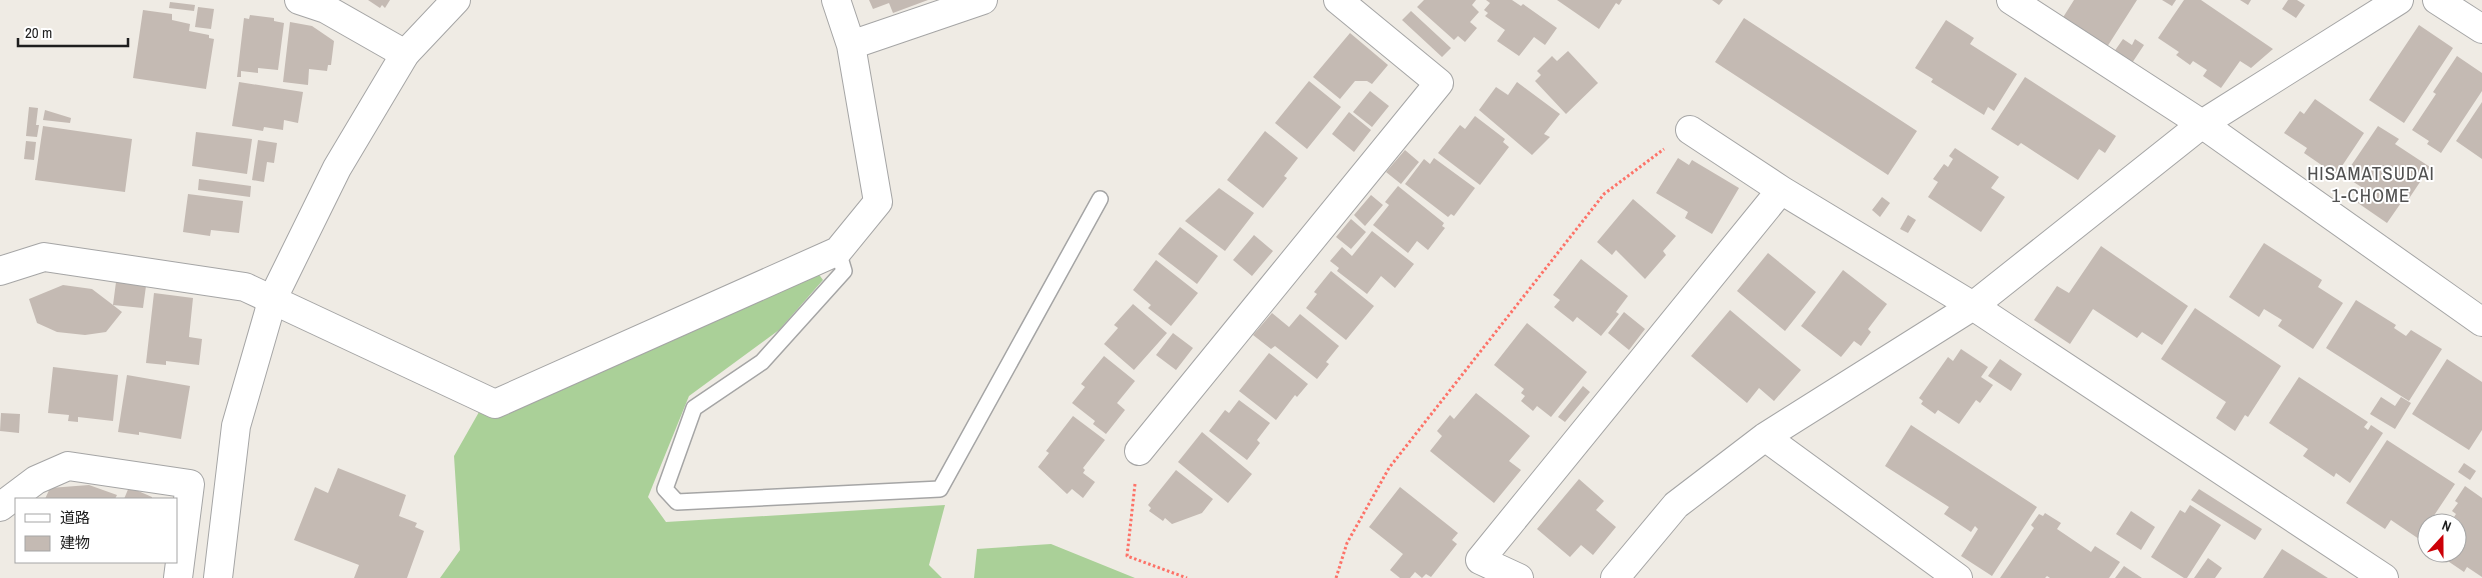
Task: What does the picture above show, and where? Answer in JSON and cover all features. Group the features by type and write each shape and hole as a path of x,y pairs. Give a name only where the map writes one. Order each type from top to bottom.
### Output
{"street":[{"path":"299,0 326,9 406,54"},
{"path":"218,578 236,426 273,298 337,168 406,54 456,0"},
{"path":"0,271 44,257 245,287 273,298 495,404 838,251 878,202 851,45 836,0"},
{"path":"851,45 983,0"},
{"path":"1139,451 1439,83 1338,0"},
{"path":"2011,0 2202,124 2482,322"},
{"path":"1615,578 1676,505 1765,437 1973,306 2202,124 2399,0"},
{"path":"2438,0 2482,29"},
{"path":"1690,130 1781,190 1973,306 2384,578"},
{"path":"1519,578 1480,560 1781,190"},
{"path":"1765,437 1958,578"},
{"path":"0,507 36,480 68,466 190,484 178,578"}],"lane":[{"path":"838,251 844,271 762,362 694,408 666,488 676,502 940,489 1100,199"}],"path":[{"path":"1336,578 1347,543 1389,468 1604,194 1690,130"},
{"path":"1139,451 1127,556 1187,578"}],"green space":[{"path":"815,269 823,280 779,330 689,396 648,497 666,522 945,505 929,565 942,578 440,578 460,550 454,456 479,412"},
{"path":"1051,544 1135,578 974,578 977,549"}],"building":[{"path":"368,0 390,0 385,8 382,5 380,8"},
{"path":"869,0 928,0 893,13 889,3 873,9"},
{"path":"1424,0 1476,0 1472,5 1479,12 1470,22 1477,28 1465,42 1458,36 1454,40 1417,7"},
{"path":"1486,0 1512,0 1521,6 1523,4 1557,28 1545,45 1534,37 1519,56 1497,41 1505,30 1485,16 1488,13 1484,10 1490,3"},
{"path":"1557,0 1622,0 1619,5 1616,3 1599,29"},
{"path":"1712,0 1723,0 1719,5"},
{"path":"2074,0 2137,0 2107,47 2062,19"},
{"path":"2162,0 2176,0 2172,6"},
{"path":"2184,0 2201,0 2273,49 2251,68 2240,61 2221,88 2203,76 2207,70 2193,61 2190,65 2176,55 2179,52 2158,38"},
{"path":"2240,0 2251,0 2248,5"},
{"path":"2288,0 2297,0 2305,5 2296,18 2282,9"},
{"path":"170,2 195,5 194,11 169,8"},
{"path":"198,7 214,9 211,29 195,27"},
{"path":"143,10 172,14 172,20 190,24 189,31 209,35 209,38 214,39 206,89 133,78"},
{"path":"1411,11 1451,48 1442,57 1402,20"},
{"path":"250,15 274,18 274,21 284,23 278,70 258,68 258,73 241,71 241,77 237,77 244,18 249,19"},
{"path":"1744,18 1917,131 1888,175 1715,62"},
{"path":"1946,20 1974,38 1970,44 2017,74 1994,111 1988,107 1984,115 1931,82 1933,79 1915,68"},
{"path":"290,22 312,26 334,41 331,65 328,65 327,71 309,69 308,85 283,82"},
{"path":"2419,25 2453,48 2404,123 2369,100"},
{"path":"1350,33 1388,65 1372,84 1367,81 1355,81 1340,99 1313,77"},
{"path":"2123,39 2132,45 2135,39 2144,45 2120,81 2102,69"},
{"path":"1568,51 1598,83 1566,114 1535,81 1541,75 1537,71 1552,56 1557,61"},
{"path":"2457,56 2482,73 2482,91 2441,153 2427,144 2429,141 2412,130 2436,94 2433,92"},
{"path":"2025,77 2116,136 2105,153 2099,149 2078,180 2021,143 2018,146 1991,129"},
{"path":"1309,81 1341,107 1307,149 1275,123"},
{"path":"239,82 303,92 298,123 284,120 283,130 264,127 263,131 232,126"},
{"path":"1517,82 1560,114 1544,134 1550,137 1532,155 1479,110 1496,87 1508,95"},
{"path":"1370,91 1389,106 1372,127 1353,112"},
{"path":"2315,99 2364,133 2336,175 2304,153 2307,148 2284,133 2300,111 2304,114"},
{"path":"2482,102 2482,159 2456,141"},
{"path":"29,107 38,108 36,125 39,125 37,137 26,136"},
{"path":"45,110 71,118 70,123 43,120"},
{"path":"1349,112 1371,130 1354,152 1332,134"},
{"path":"1475,116 1505,139 1503,142 1509,147 1480,185 1438,153 1460,125 1465,129"},
{"path":"43,126 132,139 125,192 35,180"},
{"path":"2378,126 2399,139 2395,144 2430,167 2406,203 2403,200 2387,223 2355,201 2363,188 2344,176"},
{"path":"1265,131 1298,158 1284,176 1287,178 1263,208 1227,180"},
{"path":"196,132 252,139 247,174 192,166"},
{"path":"258,140 277,143 274,163 267,162 264,182 252,180"},
{"path":"26,141 36,142 34,160 24,159"},
{"path":"1955,148 1999,177 1991,188 2005,197 1981,232 1928,197 1938,182 1933,179 1944,164 1948,167 1953,159 1949,156"},
{"path":"1405,150 1419,162 1401,184 1386,172"},
{"path":"1434,158 1475,188 1454,216 1451,214 1448,217 1405,184 1424,159 1430,164"},
{"path":"1678,158 1689,165 1692,160 1739,188 1712,234 1685,218 1688,212 1656,193"},
{"path":"199,179 251,186 250,197 198,190"},
{"path":"1398,186 1444,223 1442,226 1445,228 1428,250 1417,241 1408,253 1373,225 1389,205 1385,202"},
{"path":"1219,188 1254,213 1225,251 1185,221"},
{"path":"188,194 243,201 239,233 211,230 210,236 183,232"},
{"path":"1371,195 1383,205 1365,226 1354,215"},
{"path":"1882,197 1890,203 1880,217 1872,210"},
{"path":"1633,199 1676,236 1663,251 1666,255 1645,279 1616,250 1612,255 1597,242"},
{"path":"1908,215 1916,220 1908,233 1900,229"},
{"path":"1351,219 1366,232 1351,249 1336,237"},
{"path":"1180,227 1218,256 1197,284 1158,254"},
{"path":"1372,231 1414,264 1395,288 1381,276 1367,294 1337,271 1339,268 1330,261 1342,247 1352,256"},
{"path":"1254,235 1273,251 1252,276 1233,260"},
{"path":"2264,243 2322,280 2318,287 2343,303 2313,349 2278,326 2282,320 2264,309 2259,317 2229,297"},
{"path":"2101,246 2188,306 2162,345 2142,332 2137,338 2093,309 2070,344 2034,320 2057,286 2069,293"},
{"path":"1768,253 1816,292 1785,331 1737,291"},
{"path":"1581,259 1628,296 1616,312 1619,314 1601,336 1577,317 1573,322 1554,307 1560,300 1553,295"},
{"path":"1156,260 1198,293 1171,326 1148,308 1151,305 1133,290"},
{"path":"1843,270 1887,304 1868,329 1871,332 1861,346 1854,341 1841,357 1801,326"},
{"path":"1331,271 1374,306 1346,340 1306,308 1317,294 1314,292"},
{"path":"116,282 146,286 143,308 113,305"},
{"path":"63,285 92,289 122,312 106,332 85,335 57,332 37,323 29,299"},
{"path":"154,293 193,298 189,337 202,339 199,365 166,361 166,365 146,363"},
{"path":"2356,300 2396,325 2394,328 2406,336 2411,330 2442,349 2409,401 2326,348"},
{"path":"1133,304 1167,333 1134,370 1104,344 1118,328 1114,325"},
{"path":"2195,308 2281,366 2248,417 2245,415 2235,431 2216,418 2226,402 2161,359"},
{"path":"1730,310 1801,370 1774,401 1759,388 1747,403 1691,356"},
{"path":"1624,312 1645,329 1629,350 1608,333"},
{"path":"1272,313 1289,327 1300,314 1339,346 1326,362 1329,364 1317,379 1275,346 1271,349 1253,335"},
{"path":"1527,323 1587,372 1551,417 1537,406 1533,411 1521,401 1525,396 1521,393 1524,389 1494,365"},
{"path":"1173,333 1193,348 1176,370 1156,355"},
{"path":"1961,349 1988,367 1981,377 1993,385 1980,403 1976,400 1959,424 1938,410 1935,414 1921,404 1923,401 1919,398 1948,357 1953,361"},
{"path":"1269,353 1308,384 1297,397 1295,395 1276,420 1239,391"},
{"path":"1104,356 1135,381 1117,403 1125,410 1106,434 1093,424 1095,421 1072,403 1085,387 1081,384"},
{"path":"2000,359 2022,374 2011,391 1988,376"},
{"path":"2447,359 2482,382 2482,430 2469,450 2412,414"},
{"path":"53,367 118,375 113,421 78,417 78,422 68,421 69,415 48,413"},
{"path":"127,375 190,386 181,439 139,432 139,435 118,432"},
{"path":"2299,377 2368,422 2364,427 2368,430 2371,425 2383,433 2350,483 2336,473 2334,477 2303,456 2308,449 2269,423"},
{"path":"1583,386 1590,392 1565,422 1558,417"},
{"path":"1476,393 1530,436 1509,461 1521,470 1494,503 1430,451 1442,436 1437,431 1450,415 1454,419"},
{"path":"2381,397 2395,406 2401,397 2411,403 2395,429 2370,414"},
{"path":"1239,400 1270,423 1257,440 1260,443 1247,460 1209,431 1225,410 1229,413"},
{"path":"1,413 20,414 19,433 0,431"},
{"path":"1073,416 1105,440 1083,468 1085,470 1083,473 1095,482 1083,498 1072,489 1067,494 1038,467 1049,453 1046,451"},
{"path":"1911,425 2037,507 1992,576 1961,556 1978,529 1975,526 1971,532 1944,514 1949,507 1885,466"},
{"path":"1202,432 1252,474 1228,503 1178,462"},
{"path":"2387,440 2455,484 2436,513 2417,513 2417,538 2391,520 2385,529 2346,503"},
{"path":"2464,463 2476,471 2470,480 2458,472"},
{"path":"338,468 406,495 399,516 417,523 415,527 424,531 407,578 354,578 359,565 294,540 315,487 328,493"},
{"path":"1176,470 1213,499 1202,513 1172,524 1165,518 1163,521 1149,511 1151,508 1148,505"},
{"path":"1579,479 1604,501 1596,510 1616,527 1593,555 1581,545 1570,557 1537,529"},
{"path":"89,485 117,495 116,498 45,498 50,488"},
{"path":"2465,486 2482,498 2482,577 2467,567 2464,572 2451,563 2467,563 2467,513 2455,513 2452,511 2458,503 2455,501"},
{"path":"129,487 152,497 152,498 124,498"},
{"path":"1400,487 1458,533 1452,540 1457,544 1431,577 1426,574 1422,578 1415,572 1410,578 1400,578 1390,570 1403,554 1369,527"},
{"path":"2199,489 2262,529 2255,540 2191,500"},
{"path":"2190,505 2221,525 2187,578 2184,578 2151,557 2180,510 2185,513"},
{"path":"2131,511 2155,527 2141,550 2116,534"},
{"path":"2045,513 2061,523 2057,529 2091,552 2095,546 2120,562 2109,578 2050,578 2047,576 2045,578 2000,578 2034,528 2031,525 2039,514 2043,516"},
{"path":"2282,549 2328,578 2263,578"},
{"path":"2208,558 2222,568 2215,578 2194,578"},
{"path":"2124,566 2142,578 2115,578"}],"district":[{"name":"HISAMATSUDAI 1-CHOME","path":"2371,184"}]}
